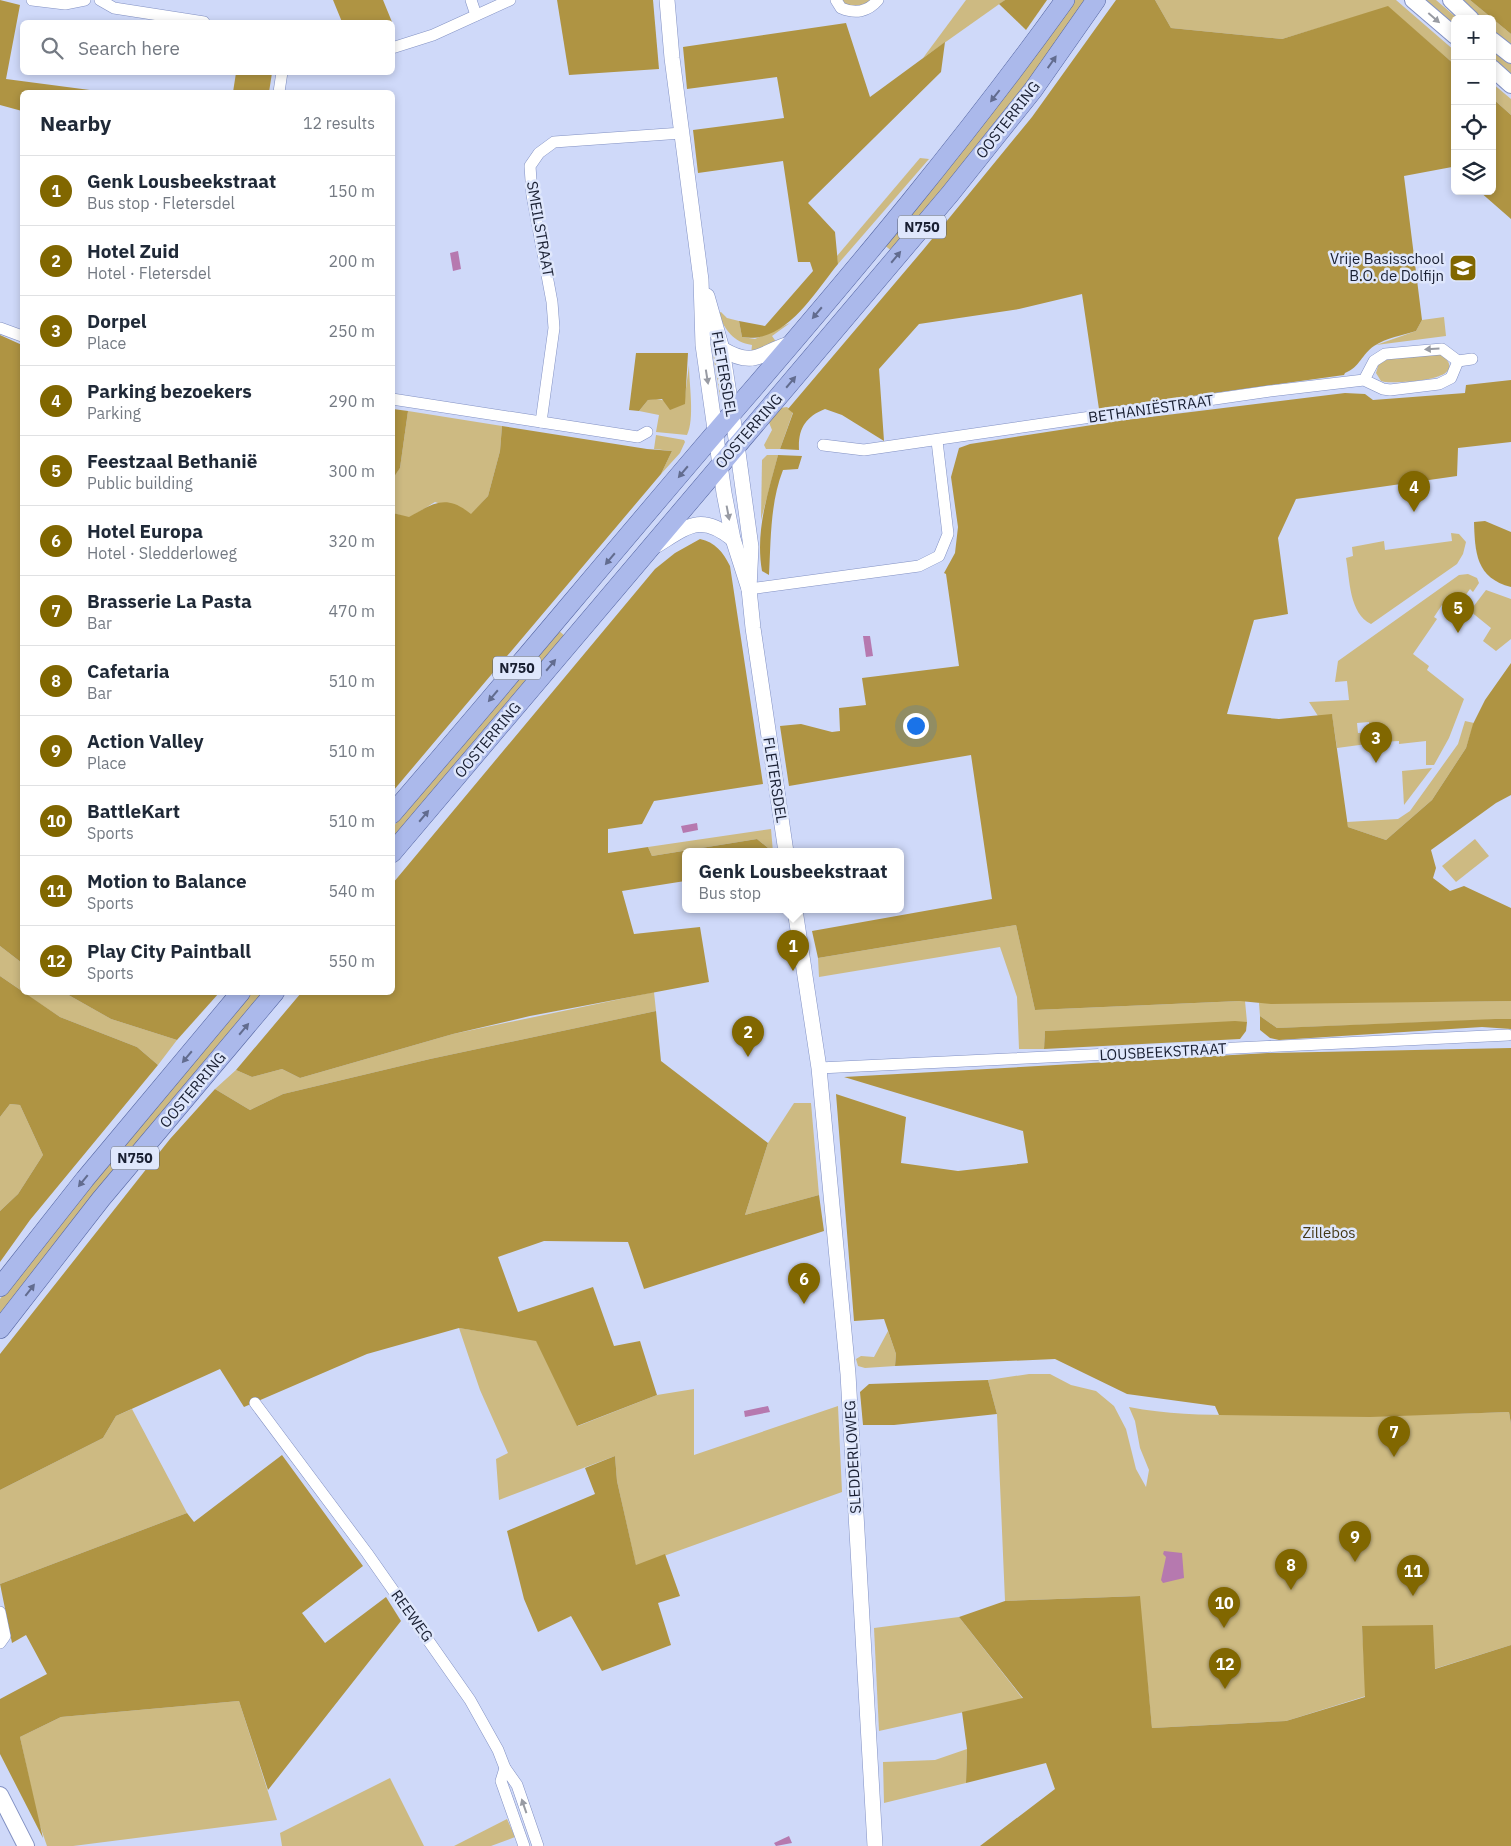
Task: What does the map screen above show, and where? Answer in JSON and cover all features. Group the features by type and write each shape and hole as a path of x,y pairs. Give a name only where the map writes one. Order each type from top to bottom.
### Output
{"main road":[{"name":"OOSTERRING","path":"395,810 715,435 931,177 1012,73 1065,0"},
{"name":"OOSTERRING","path":"395,849 950,194 1033,90 1096,0"},
{"path":"1413,0 1451,33"},
{"path":"1451,0 1466,15"},
{"path":"1496,43 1511,56"},
{"path":"1496,72 1511,85"},
{"name":"OOSTERRING","path":"0,1287 84,1179 238,995"},
{"name":"OOSTERRING","path":"0,1329 117,1179 272,995"},
{"path":"0,1796 26,1846"}],"street":[{"path":"32,0 65,4 85,0"},
{"path":"100,0 114,8 191,20"},
{"path":"471,0 476,15"},
{"path":"395,47 432,35 510,0"},
{"name":"FLETERSDEL","path":"667,0 701,280 703,345 715,435 733,539 749,589"},
{"path":"836,0 841,8 856,12 870,8 878,0"},
{"path":"279,90 282,75"},
{"name":"SMEILSTRAAT","path":"541,422 554,328 552,302 532,196 530,166 539,153 554,142 682,132"},
{"name":"FLETERSDEL","path":"701,280 722,349 737,445 750,547 749,589 785,848"},
{"path":"0,328 20,335"},
{"path":"722,349 748,359 759,358 776,348 792,343"},
{"path":"1364,380 1374,361 1386,354 1435,348 1448,352 1458,361 1472,359"},
{"name":"BETHANIËSTRAAT","path":"823,445 864,450 937,441 1270,391 1364,380 1383,389 1390,390 1439,384 1451,378 1458,361"},
{"path":"395,399 638,437 647,432"},
{"path":"749,589 919,566 939,556 948,534 937,441"},
{"path":"649,550 692,524 701,522 723,531 733,539"},
{"path":"795,913 819,1068"},
{"name":"LOUSBEEKSTRAAT","path":"819,1068 1508,1034"},
{"name":"SLEDDERLOWEG","path":"819,1068 848,1374 875,1846"},
{"name":"REEWEG","path":"255,1403 470,1700 498,1750 505,1768 516,1785 538,1846"},
{"path":"0,1612 5,1636 0,1644"},
{"path":"505,1768 501,1782 524,1846"}],"shaded area":[{"path":"841,0 873,0 866,6 846,7"},
{"path":"966,0 1005,0 923,58"},
{"path":"1073,0 1087,0 1005,113 892,251 884,245"},
{"path":"1155,0 1396,0 1451,48 1451,62 1388,7 1282,39 1171,28"},
{"path":"1421,0 1436,0 1453,15 1451,15 1451,26"},
{"path":"1459,0 1470,0 1488,15 1476,15"},
{"path":"1496,22 1511,34 1511,45 1496,32"},
{"path":"1496,51 1511,64 1511,79 1496,66"},
{"path":"1496,86 1511,99 1511,115 1496,102"},
{"path":"920,158 929,159 838,264 837,256"},
{"path":"458,251 461,269 453,271 450,253"},
{"path":"721,312 727,318 739,321 742,337 755,339 790,323 772,336 777,343 751,354 752,345 740,341 730,334 718,313"},
{"path":"1444,317 1446,336 1376,345 1416,331 1422,320"},
{"path":"708,324 725,390 720,396"},
{"path":"1441,354 1449,363 1448,370 1442,375 1418,381 1385,382 1381,381 1376,373 1379,363 1387,359"},
{"path":"689,365 691,420 687,435 656,432 659,415 639,411 648,400 656,399 684,404"},
{"path":"787,407 793,412 780,449 766,449 764,445 772,430 768,420 780,408"},
{"path":"408,411 502,426 500,451 488,496 471,515 435,502 409,518 395,514 395,474 400,468"},
{"path":"656,435 684,440 685,442 680,453 661,474 672,451 654,449"},
{"path":"767,455 778,455 761,520 762,460"},
{"path":"1451,533 1459,534 1466,542 1463,554 1457,564 1371,624 1364,619 1354,604 1350,586 1346,558 1353,556 1352,547 1384,541 1385,550 1452,541"},
{"path":"1468,574 1477,578 1479,583 1473,592 1470,589 1460,603 1454,599 1448,608 1442,605 1434,617 1437,619 1413,654 1429,666 1427,670 1464,699 1449,738 1434,765 1426,765 1426,741 1399,744 1399,741 1381,742 1380,736 1370,737 1369,722 1357,723 1358,733 1367,733 1367,744 1337,748 1332,715 1318,716 1309,702 1349,700 1347,681 1335,682 1338,661 1459,575"},
{"path":"1486,590 1511,599 1511,639 1496,651 1483,641 1491,628 1470,611"},
{"path":"558,630 566,637 395,840 395,825"},
{"path":"863,636 870,636 873,656 866,657"},
{"path":"1465,721 1474,723 1466,748 1432,800 1386,840 1348,827 1347,822 1398,819 1410,811 1458,744"},
{"path":"1432,768 1404,805 1402,771"},
{"path":"697,823 698,830 683,833 681,826"},
{"path":"771,829 773,848 768,848 757,839 701,848 682,848 682,851 652,856 648,847"},
{"path":"1475,839 1489,856 1456,882 1442,866"},
{"path":"1016,925 1035,1010 1245,1001 1247,1022 1045,1031 1044,1049 1019,1049 1017,997 1000,947 819,977 818,958"},
{"path":"0,946 20,961 20,990 0,976"},
{"path":"654,992 656,1011 430,1059 283,1094 250,1110 215,1089 236,1070 252,1077 282,1069 300,1078 453,1034"},
{"path":"27,995 69,995 111,1019 177,1040 158,1065 137,1047 60,1017"},
{"path":"249,995 263,995 0,1317 0,1299 58,1223"},
{"path":"1511,1001 1511,1019 1277,1028 1260,1016 1259,1003"},
{"path":"794,1103 811,1103 819,1195 745,1215 768,1143"},
{"path":"10,1104 20,1105 43,1155 18,1194 0,1211 0,1117"},
{"path":"459,1328 536,1340 578,1426 657,1395 694,1389 694,1455 838,1406 842,1492 636,1566 617,1481 615,1456 499,1500 496,1459 508,1453 480,1390"},
{"path":"888,1331 896,1354 895,1366 865,1368 858,1366 856,1359 861,1356 874,1357"},
{"path":"1029,1374 1050,1374 1071,1385 1096,1391 1114,1406 1126,1429 1136,1469 1146,1487 1149,1470 1140,1448 1135,1421 1129,1407 1163,1412 1214,1415 1387,1415 1509,1412 1511,1424 1511,1645 1434,1669 1362,1627 1366,1696 1286,1721 1152,1728 1139,1596 1005,1601 997,1414 988,1380"},
{"path":"768,1406 770,1412 745,1417 744,1411"},
{"path":"132,1409 187,1513 0,1584 0,1490 103,1438 116,1416"},
{"path":"1164,1551 1182,1553 1184,1578 1163,1583 1161,1580 1166,1557 1163,1554"},
{"path":"959,1617 1023,1699 879,1731 874,1628"},
{"path":"239,1701 277,1820 73,1846 47,1846 38,1820 20,1737 61,1717"},
{"path":"967,1749 966,1783 884,1803 883,1762 935,1760"},
{"path":"390,1778 424,1846 282,1846 280,1833"},
{"path":"507,1819 515,1837 491,1846 454,1846"},
{"path":"789,1836 792,1843 776,1846 774,1843"}],"green space":[{"path":"0,0 20,5 6,79 90,90 20,90 20,110 0,105"},
{"path":"333,0 383,0 391,20 341,20"},
{"path":"557,0 653,0 659,69 569,75"},
{"path":"1005,0 1047,0 1026,30 999,4"},
{"path":"1116,0 1155,0 1171,28 1282,39 1388,6 1451,61 1451,167 1404,176 1422,320 1416,331 1389,339 1374,346 1358,364 1344,375 1099,409 1082,294 1019,309 919,324 879,369 884,441 842,415 825,409 812,416 804,425 800,436 799,450 780,449 793,413 788,409 923,250 1032,117"},
{"path":"1470,0 1511,0 1511,34 1496,22 1496,15 1488,15"},
{"path":"846,23 870,97 945,42 941,72 808,203 835,232 838,264 809,302 785,325 772,333 758,337 742,337 739,321 765,326 813,271 810,262 798,262 783,161 698,173 693,130 784,118 777,77 687,89 683,47"},
{"path":"236,75 272,75 269,90 233,90"},
{"path":"1496,102 1511,115 1511,219 1484,195 1496,195"},
{"path":"0,335 20,344 20,961 0,946"},
{"path":"636,353 688,353 685,404 670,410 662,399 648,400 639,411 629,410"},
{"path":"1511,380 1511,442 1458,448 1457,476 1296,499 1278,538 1288,614 1254,620 1227,714 1279,719 1332,714 1348,827 1386,840 1432,800 1466,748 1473,724 1485,700 1511,663 1511,795 1496,803 1431,850 1436,868 1433,878 1450,891 1464,886 1511,908 1511,1001 1271,1004 1240,1001 1035,1010 1016,925 818,958 812,931 992,899 971,755 789,786 780,726 801,724 832,732 840,731 839,708 866,705 862,678 959,666 946,574 944,573 955,553 958,527 951,477 959,448 970,444 1118,421 1345,393 1365,394 1373,400 1465,393 1466,385"},
{"path":"395,409 408,411 400,468 395,475"},
{"path":"502,426 647,449 672,451 661,474 395,789 395,514 409,517 433,505 447,502 471,514 488,496 500,451"},
{"path":"778,455 802,456 798,469 783,470 779,483 772,522 769,575 762,571 760,556 761,527"},
{"path":"1485,521 1511,532 1511,587 1499,583 1491,577 1484,571 1480,563 1475,544 1474,522"},
{"path":"700,539 705,540 718,548 730,566 763,784 654,801 642,824 608,829 608,853 648,847 652,856 682,851 682,881 622,891 634,934 700,927 709,982 530,1016 453,1034 300,1078 282,1069 252,1077 236,1070 299,995 395,995 395,881 655,569 675,553"},
{"path":"757,839 768,848 701,848"},
{"path":"0,976 20,990 20,995 28,995 60,1017 137,1047 158,1065 30,1220 0,1262 0,1211 18,1194 43,1155 20,1105 10,1104 0,1117"},
{"path":"69,995 217,995 177,1040 111,1019"},
{"path":"656,1011 661,1061 768,1143 745,1215 819,1195 824,1231 644,1289 628,1242 544,1241 498,1257 518,1312 593,1287 614,1346 640,1341 657,1395 577,1426 536,1341 459,1328 367,1354 244,1407 220,1369 116,1416 103,1438 0,1490 0,1354 170,1139 215,1089 250,1110 283,1094 430,1059"},
{"path":"1260,1016 1277,1028 1511,1019 1511,1029 1482,1027 1279,1040 1270,1038 1260,1030"},
{"path":"1235,1021 1247,1022 1246,1031 1240,1039 1044,1049 1045,1031"},
{"name":"Zillebos","path":"1511,1048 1511,1424 1509,1412 1370,1417 1219,1415 1215,1406 1127,1394 1055,1359 895,1366 896,1354 884,1319 854,1321 836,1094 906,1117 901,1163 958,1171 1028,1163 1023,1131 844,1077 1268,1053"},
{"path":"988,1380 997,1414 894,1425 863,1425 860,1392 869,1384"},
{"path":"282,1455 363,1566 302,1613 325,1643 386,1597 401,1621 268,1790 239,1701 61,1717 20,1737 43,1838 0,1754 0,1699 47,1674 26,1635 12,1643 0,1584 187,1513 194,1522"},
{"path":"615,1456 617,1481 636,1565 665,1554 680,1596 658,1603 671,1645 602,1671 571,1616 538,1632 524,1599 507,1531 595,1494 585,1468"},
{"path":"1140,1596 1152,1728 1286,1721 1365,1697 1362,1626 1433,1625 1435,1669 1511,1645 1511,1846 980,1846 1055,1789 1046,1763 966,1783 967,1749 962,1712 1023,1698 959,1617 1005,1601"}],"place":[{"name":"Vrije Basisschool B.O. de Dolfijn","path":"1463,268"},
{"name":"Parking bezoekers","path":"1414,512"},
{"name":"Feestzaal Bethanië","path":"1458,633"},
{"name":"Dorpel","path":"1376,763"},
{"name":"Genk Lousbeekstraat","path":"793,971"},
{"name":"Hotel Zuid","path":"748,1057"},
{"name":"Hotel Europa","path":"804,1304"},
{"name":"Brasserie La Pasta","path":"1394,1457"},
{"name":"Action Valley","path":"1355,1562"},
{"name":"Cafetaria","path":"1291,1590"},
{"name":"Motion to Balance","path":"1413,1596"},
{"name":"BattleKart","path":"1224,1628"},
{"name":"Play City Paintball","path":"1225,1689"}]}
